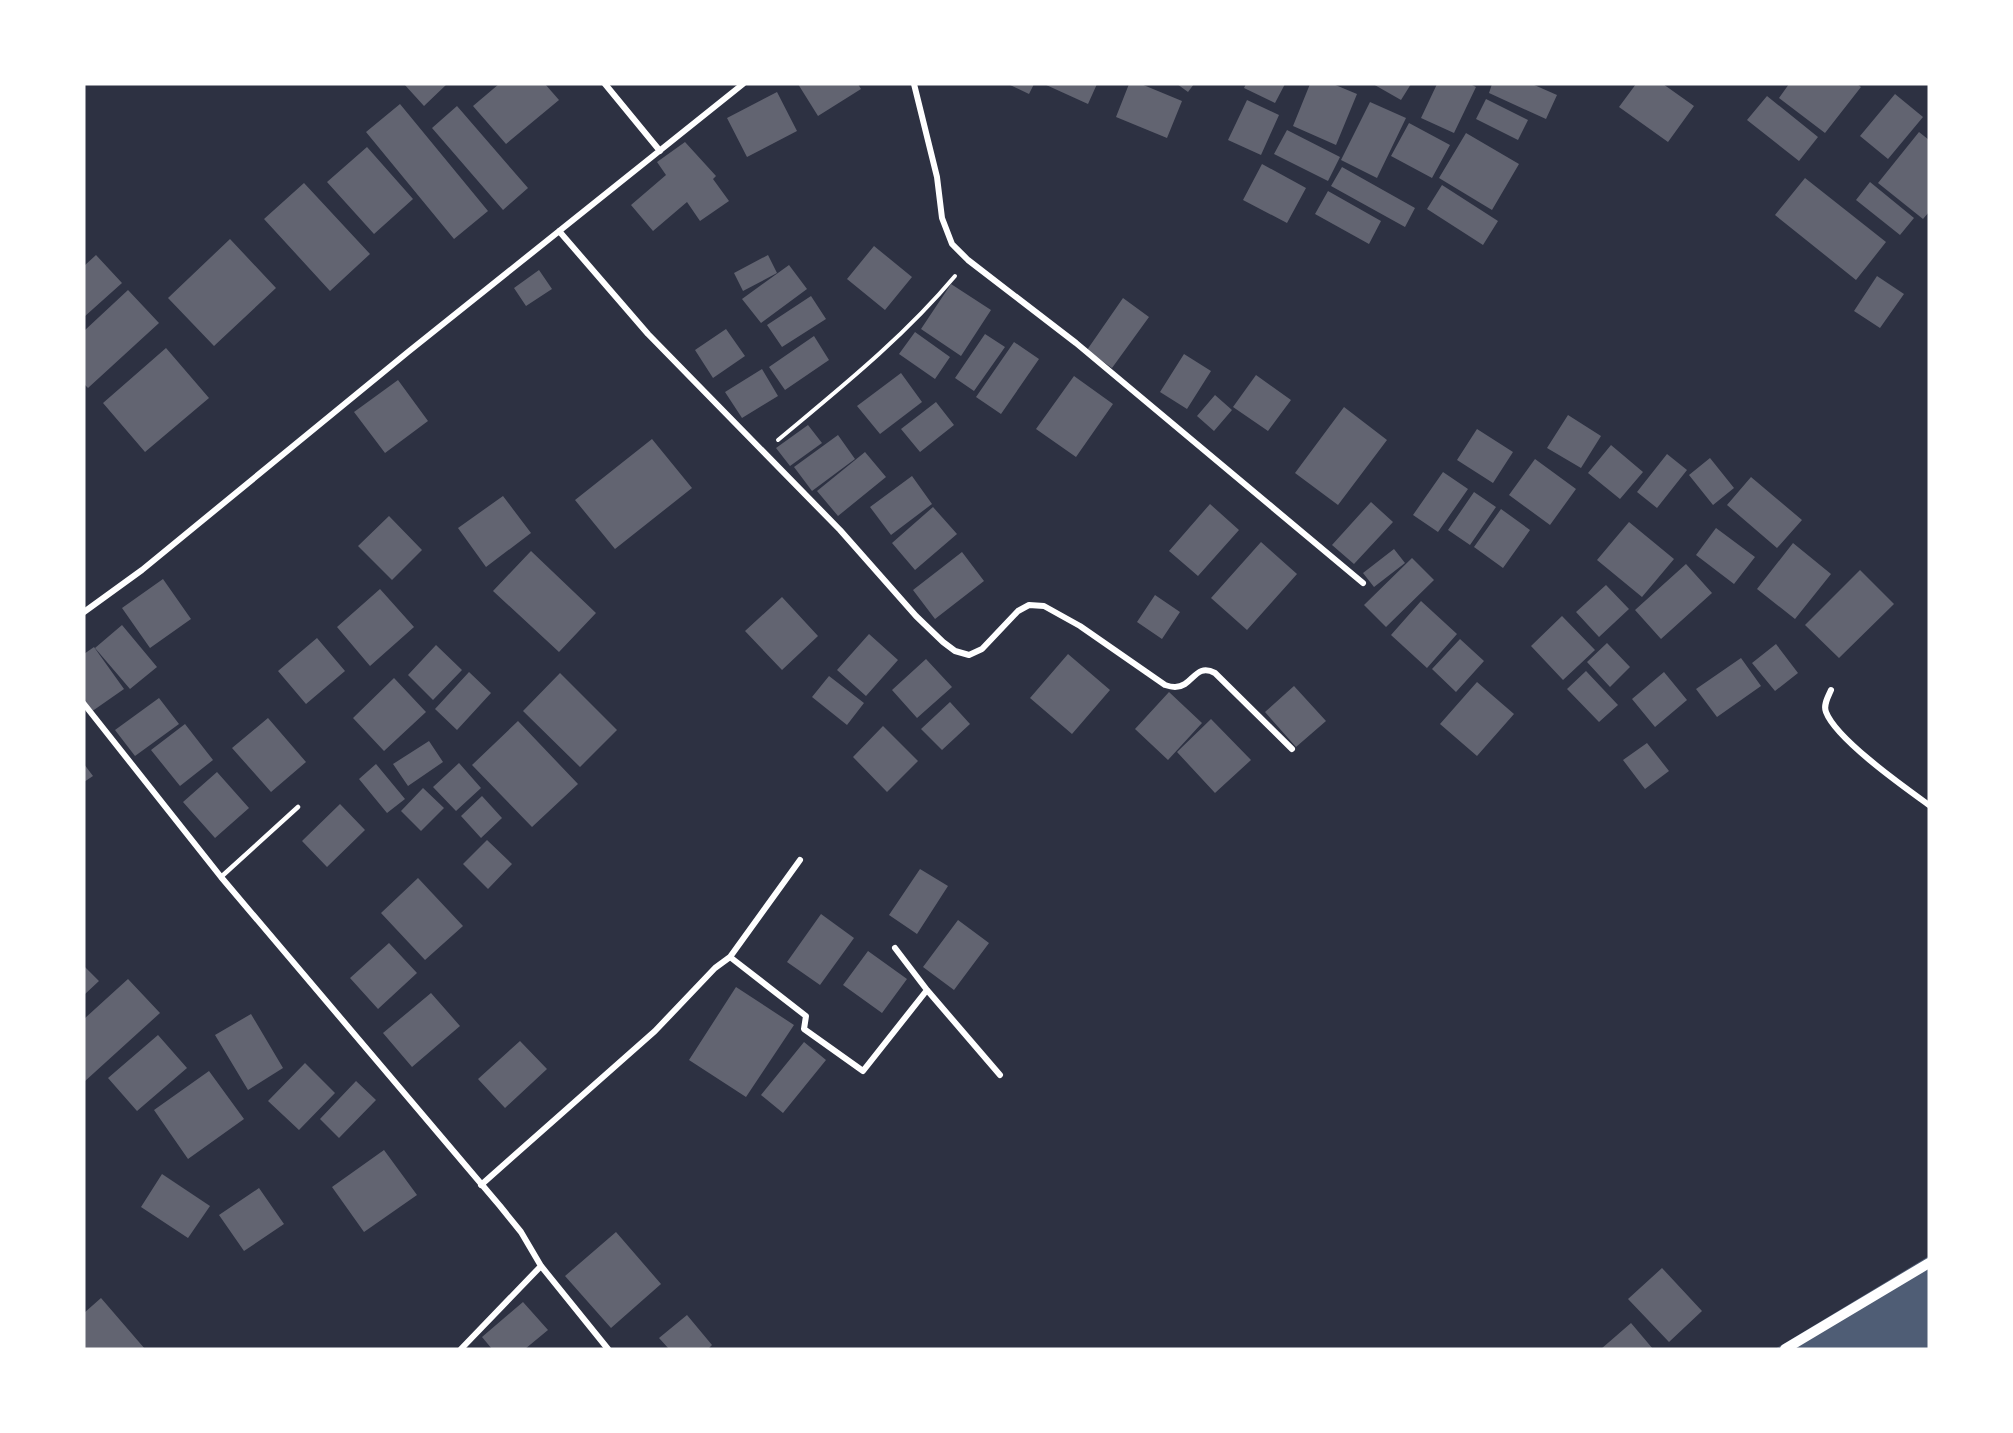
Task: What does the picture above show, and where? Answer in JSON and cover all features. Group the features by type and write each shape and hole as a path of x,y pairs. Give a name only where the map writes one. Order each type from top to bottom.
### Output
{"street":[{"path":"605,84 660,151"},
{"path":"84,612 142,570 743,84"},
{"path":"914,84 937,177 942,218 952,244 968,260 1076,343 1363,583"},
{"path":"559,231 648,334 840,530 916,616 955,651 969,655 982,649 1018,611 1029,605 1044,606 1080,626 1165,685 1176,687 1185,684 1202,670 1208,669 1215,673 1292,749"},
{"path":"1831,690 1825,711 1837,728 1891,778 1929,805"},
{"path":"84,704 221,877 521,1232 541,1266 608,1349"},
{"path":"481,1185 655,1031 715,968 730,957 800,860"},
{"path":"895,948 927,990 1000,1075"},
{"path":"730,957 806,1016 804,1029 864,1071 927,990"},
{"path":"1785,1349 1929,1263"},
{"path":"461,1349 541,1266"}],"lane":[{"path":"221,877 298,807"}],"path":[{"path":"763,452 904,330 937,298 968,260"}],"water":[{"path":"1929,1256 1929,1349 1775,1349"}],"building":[{"path":"404,84 447,84 424,106"},
{"path":"499,84 545,84 559,100 506,144 473,106"},
{"path":"798,84 858,84 861,89 818,116"},
{"path":"1008,84 1034,84 1029,94"},
{"path":"1044,84 1097,84 1088,104"},
{"path":"1129,84 1141,84 1182,101 1167,138 1116,117"},
{"path":"1177,84 1194,84 1188,92"},
{"path":"1246,84 1285,84 1275,103 1244,88"},
{"path":"1310,84 1333,84 1357,94 1336,145 1293,126"},
{"path":"1373,84 1411,84 1401,100"},
{"path":"1437,84 1470,84 1476,87 1454,133 1421,118"},
{"path":"1492,84 1532,84 1557,95 1546,119 1489,93"},
{"path":"1636,84 1663,84 1694,106 1668,142 1619,107"},
{"path":"1789,84 1857,84 1861,87 1825,133 1779,98"},
{"path":"777,92 797,131 747,157 727,118"},
{"path":"1895,94 1923,117 1888,159 1860,136"},
{"path":"1767,96 1818,137 1799,161 1747,120"},
{"path":"1486,99 1528,120 1518,140 1476,119"},
{"path":"1247,100 1279,115 1261,155 1228,140"},
{"path":"1370,102 1406,118 1377,178 1341,160"},
{"path":"400,104 488,211 454,239 366,132"},
{"path":"457,106 528,188 503,210 432,128"},
{"path":"1409,123 1450,145 1432,178 1391,156"},
{"path":"1287,130 1340,157 1328,181 1274,154"},
{"path":"1919,132 1929,140 1929,212 1923,219 1878,183"},
{"path":"1466,133 1519,164 1492,210 1439,178"},
{"path":"685,142 716,176 713,179 729,201 700,221 687,202 653,231 631,205 666,175 657,162"},
{"path":"367,147 413,199 374,234 327,182"},
{"path":"1262,164 1306,188 1287,223 1243,200"},
{"path":"1342,167 1415,208 1405,227 1331,186"},
{"path":"1805,178 1886,242 1856,280 1775,215"},
{"path":"1870,182 1914,218 1900,235 1856,200"},
{"path":"304,183 370,254 330,291 264,219"},
{"path":"1442,185 1498,221 1483,245 1427,209"},
{"path":"1328,191 1381,221 1369,244 1315,214"},
{"path":"230,239 276,288 214,346 168,298"},
{"path":"874,246 912,277 885,310 847,279"},
{"path":"96,255 122,283 84,317 84,266"},
{"path":"768,255 777,273 743,291 734,273"},
{"path":"789,265 807,289 761,323 742,299"},
{"path":"539,270 552,289 526,306 514,288"},
{"path":"1877,276 1904,294 1880,328 1854,311"},
{"path":"951,284 991,310 961,356 921,329"},
{"path":"128,290 159,323 88,388 84,384 84,331"},
{"path":"811,296 826,319 782,347 767,325"},
{"path":"1123,298 1149,317 1112,368 1087,350"},
{"path":"726,329 745,356 713,378 695,350"},
{"path":"915,332 950,357 935,379 899,354"},
{"path":"985,334 1005,347 974,391 955,378"},
{"path":"814,336 829,360 785,390 769,367"},
{"path":"1014,342 1039,359 1001,414 976,397"},
{"path":"166,348 209,398 145,452 103,403"},
{"path":"1184,354 1211,371 1187,409 1160,392"},
{"path":"762,369 778,396 742,418 725,392"},
{"path":"901,373 922,402 880,434 857,406"},
{"path":"1256,375 1291,400 1268,431 1233,407"},
{"path":"1074,376 1113,404 1076,457 1036,429"},
{"path":"398,380 428,421 385,453 354,412"},
{"path":"1215,395 1232,410 1214,431 1197,416"},
{"path":"936,402 954,425 920,452 901,429"},
{"path":"1344,407 1387,440 1338,505 1295,473"},
{"path":"1568,415 1601,436 1581,468 1547,448"},
{"path":"808,425 822,443 790,466 776,448"},
{"path":"1477,429 1513,452 1493,483 1457,460"},
{"path":"838,435 855,459 812,491 794,467"},
{"path":"652,439 692,488 615,549 575,500"},
{"path":"1611,445 1643,472 1620,499 1588,473"},
{"path":"865,452 886,477 838,516 817,491"},
{"path":"1667,454 1687,470 1657,508 1637,492"},
{"path":"1710,458 1734,488 1713,505 1689,475"},
{"path":"1535,459 1576,489 1550,525 1509,495"},
{"path":"1443,472 1468,489 1438,532 1413,515"},
{"path":"912,476 932,504 891,535 870,507"},
{"path":"1751,477 1802,520 1777,548 1727,505"},
{"path":"1474,492 1496,507 1470,545 1448,530"},
{"path":"503,496 531,533 486,567 458,528"},
{"path":"1371,502 1393,522 1354,564 1332,545"},
{"path":"1210,504 1239,530 1198,576 1169,551"},
{"path":"933,507 957,534 915,570 892,543"},
{"path":"1501,509 1530,530 1503,568 1474,547"},
{"path":"389,516 422,550 392,580 358,546"},
{"path":"1629,522 1674,559 1642,597 1597,560"},
{"path":"1716,528 1755,557 1734,584 1696,555"},
{"path":"1261,542 1297,574 1247,630 1211,598"},
{"path":"1793,543 1831,574 1795,619 1757,589"},
{"path":"1394,549 1405,563 1374,587 1363,573"},
{"path":"531,551 596,613 559,652 493,591"},
{"path":"962,552 984,581 935,619 913,590"},
{"path":"1412,558 1434,580 1386,627 1364,605"},
{"path":"1686,564 1712,593 1661,639 1635,610"},
{"path":"1860,570 1894,604 1839,658 1805,625"},
{"path":"163,579 191,619 150,648 122,608"},
{"path":"1606,585 1629,609 1599,637 1576,612"},
{"path":"380,589 414,627 370,666 337,627"},
{"path":"1155,595 1180,612 1162,639 1137,622"},
{"path":"782,597 818,636 782,670 745,631"},
{"path":"1421,601 1457,634 1427,668 1391,635"},
{"path":"1562,616 1595,650 1563,680 1531,646"},
{"path":"122,625 157,667 130,689 95,648"},
{"path":"869,634 898,660 866,696 837,670"},
{"path":"317,638 345,671 306,704 278,671"},
{"path":"1460,639 1484,661 1456,692 1432,669"},
{"path":"1607,643 1630,667 1610,687 1587,662"},
{"path":"1776,644 1798,673 1775,691 1752,663"},
{"path":"436,645 462,670 433,700 408,675"},
{"path":"94,647 124,689 91,712 84,703 84,654"},
{"path":"1068,654 1110,690 1072,734 1030,698"},
{"path":"1741,658 1761,686 1717,717 1696,689"},
{"path":"926,659 952,687 917,718 892,690"},
{"path":"1586,671 1618,705 1599,722 1567,689"},
{"path":"469,672 491,693 457,730 435,709"},
{"path":"1664,672 1687,700 1655,727 1632,699"},
{"path":"560,673 617,730 580,767 523,711"},
{"path":"829,676 864,703 847,725 812,697"},
{"path":"394,678 426,712 384,751 353,718"},
{"path":"1477,682 1514,714 1477,756 1440,724"},
{"path":"1294,686 1326,721 1296,747 1265,712"},
{"path":"1169,692 1202,723 1168,760 1135,729"},
{"path":"159,698 179,724 135,756 115,730"},
{"path":"950,702 970,724 942,750 921,729"},
{"path":"268,718 306,762 271,792 232,748"},
{"path":"1211,719 1251,760 1215,793 1177,752"},
{"path":"518,721 578,784 532,827 472,765"},
{"path":"185,724 213,760 180,786 151,750"},
{"path":"883,726 918,761 887,792 853,757"},
{"path":"429,741 443,762 408,786 393,764"},
{"path":"1647,743 1669,771 1645,789 1623,760"},
{"path":"459,763 481,788 456,811 433,787"},
{"path":"84,764 93,776 84,782"},
{"path":"376,764 405,799 387,813 359,779"},
{"path":"217,772 249,808 215,838 183,802"},
{"path":"423,788 444,808 421,831 401,811"},
{"path":"482,796 502,818 481,838 461,816"},
{"path":"340,804 365,830 327,867 302,841"},
{"path":"487,840 512,864 488,889 463,864"},
{"path":"920,869 948,886 917,934 889,915"},
{"path":"418,878 463,926 425,960 381,913"},
{"path":"821,914 854,938 820,985 787,962"},
{"path":"958,920 989,943 954,990 923,967"},
{"path":"389,943 417,973 378,1009 350,978"},
{"path":"868,951 907,979 882,1013 843,985"},
{"path":"84,966 99,981 84,995"},
{"path":"128,979 160,1013 84,1082 84,1019"},
{"path":"736,987 794,1025 746,1097 689,1060"},
{"path":"431,993 460,1026 412,1067 383,1033"},
{"path":"251,1014 283,1068 248,1090 215,1035"},
{"path":"158,1035 187,1068 137,1111 108,1078"},
{"path":"520,1041 547,1069 505,1108 478,1079"},
{"path":"804,1042 826,1060 783,1113 761,1095"},
{"path":"305,1063 335,1093 299,1130 268,1101"},
{"path":"209,1071 244,1119 188,1159 154,1110"},
{"path":"356,1081 376,1100 339,1138 320,1119"},
{"path":"384,1150 417,1195 364,1232 332,1187"},
{"path":"162,1174 210,1206 188,1238 141,1207"},
{"path":"259,1188 284,1224 244,1251 219,1215"},
{"path":"616,1232 661,1284 611,1328 565,1276"},
{"path":"1662,1268 1702,1311 1669,1342 1628,1299"},
{"path":"101,1298 145,1349 84,1349 84,1313"},
{"path":"523,1302 548,1330 525,1349 492,1349 482,1337"},
{"path":"687,1315 712,1345 708,1349 669,1349 659,1338"},
{"path":"1631,1323 1653,1349 1601,1349"}]}
